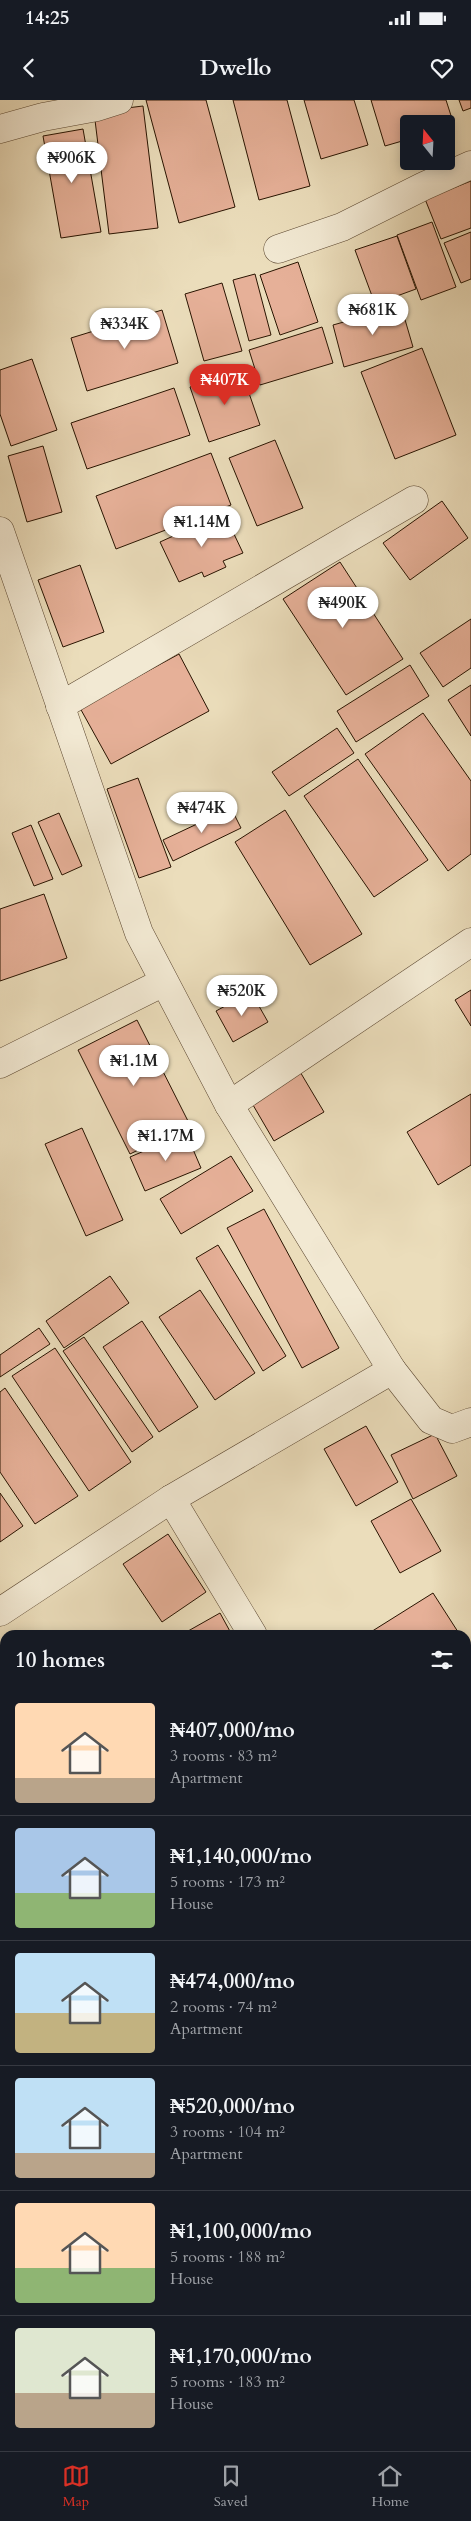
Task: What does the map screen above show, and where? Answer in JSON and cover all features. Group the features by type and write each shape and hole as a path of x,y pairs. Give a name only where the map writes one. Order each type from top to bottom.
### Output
{"street":[{"path":"0,129 43,117 97,107 118,100"},
{"path":"278,249 342,227 471,165"},
{"path":"60,706 414,500"},
{"path":"0,531 140,934 229,1105 392,1370 431,1420 452,1428 471,1422"},
{"path":"229,1105 471,942"},
{"path":"0,1064 164,982"},
{"path":"0,1612 170,1499 392,1370"},
{"path":"170,1499 250,1630"}],"building":[{"path":"146,100 206,100 235,207 179,223"},
{"path":"233,100 287,100 310,186 259,200"},
{"path":"304,100 354,100 368,145 321,159"},
{"path":"371,100 446,100 451,115 400,115 400,142 385,146"},
{"path":"459,100 471,100 471,108 463,111"},
{"path":"143,106 158,228 109,234 94,112"},
{"path":"83,129 101,232 61,238 43,136"},
{"path":"471,181 471,228 441,239 425,199"},
{"path":"432,222 456,287 421,300 397,235"},
{"path":"471,232 471,279 461,283 444,243"},
{"path":"397,236 416,289 375,304 355,250"},
{"path":"298,262 318,322 280,335 260,275"},
{"path":"255,274 271,335 249,341 233,280"},
{"path":"222,283 242,351 204,361 185,294"},
{"path":"401,306 413,347 344,367 333,325"},
{"path":"162,310 178,363 87,391 71,338"},
{"path":"322,327 333,363 260,385 249,350"},
{"path":"422,348 456,435 395,459 361,372"},
{"path":"32,359 57,430 11,446 0,414 0,370"},
{"path":"241,370 260,425 209,442 190,387"},
{"path":"174,388 190,435 87,469 71,423"},
{"path":"275,440 303,508 257,526 229,458"},
{"path":"43,446 62,512 27,522 8,456"},
{"path":"211,453 231,505 116,549 96,496"},
{"path":"442,501 468,538 410,580 383,543"},
{"path":"224,513 243,553 223,561 226,567 204,577 202,572 179,582 160,542"},
{"path":"340,562 403,659 346,695 283,599"},
{"path":"80,565 104,632 63,647 38,580"},
{"path":"471,619 471,668 443,687 420,653"},
{"path":"179,654 209,711 111,764 80,708"},
{"path":"410,665 429,696 356,742 337,711"},
{"path":"471,685 471,736 448,700"},
{"path":"423,713 471,781 471,854 448,871 365,754"},
{"path":"337,728 354,753 289,796 272,772"},
{"path":"358,759 428,860 374,897 304,796"},
{"path":"138,778 171,867 139,878 107,789"},
{"path":"231,808 241,828 173,861 163,840"},
{"path":"285,810 362,934 310,965 235,842"},
{"path":"59,813 82,866 62,875 38,822"},
{"path":"31,825 53,879 34,886 12,833"},
{"path":"44,894 67,958 0,981 0,909"},
{"path":"471,990 471,1026 455,1000"},
{"path":"251,992 268,1022 233,1042 216,1011"},
{"path":"137,1020 190,1125 130,1154 78,1050"},
{"path":"296,1065 324,1112 274,1141 246,1093"},
{"path":"471,1094 471,1165 438,1185 407,1132"},
{"path":"82,1128 123,1220 86,1236 45,1144"},
{"path":"186,1133 201,1168 145,1191 130,1157"},
{"path":"231,1156 253,1191 181,1234 160,1199"},
{"path":"264,1209 339,1348 302,1368 227,1228"},
{"path":"218,1245 286,1356 263,1371 196,1258"},
{"path":"110,1276 129,1303 64,1348 46,1321"},
{"path":"200,1290 255,1373 215,1400 159,1317"},
{"path":"142,1321 198,1407 159,1432 103,1347"},
{"path":"39,1328 50,1344 0,1377 0,1355"},
{"path":"84,1337 153,1437 132,1452 63,1351"},
{"path":"55,1348 131,1462 89,1491 12,1376"},
{"path":"5,1388 78,1496 35,1524 0,1472 0,1392"},
{"path":"366,1426 398,1482 356,1506 324,1449"},
{"path":"435,1434 457,1476 413,1499 391,1455"},
{"path":"0,1493 23,1526 0,1542"},
{"path":"411,1499 441,1551 400,1573 371,1521"},
{"path":"168,1534 206,1592 162,1622 123,1564"},
{"path":"433,1593 457,1630 374,1630"},
{"path":"220,1613 229,1630 190,1630"}]}
